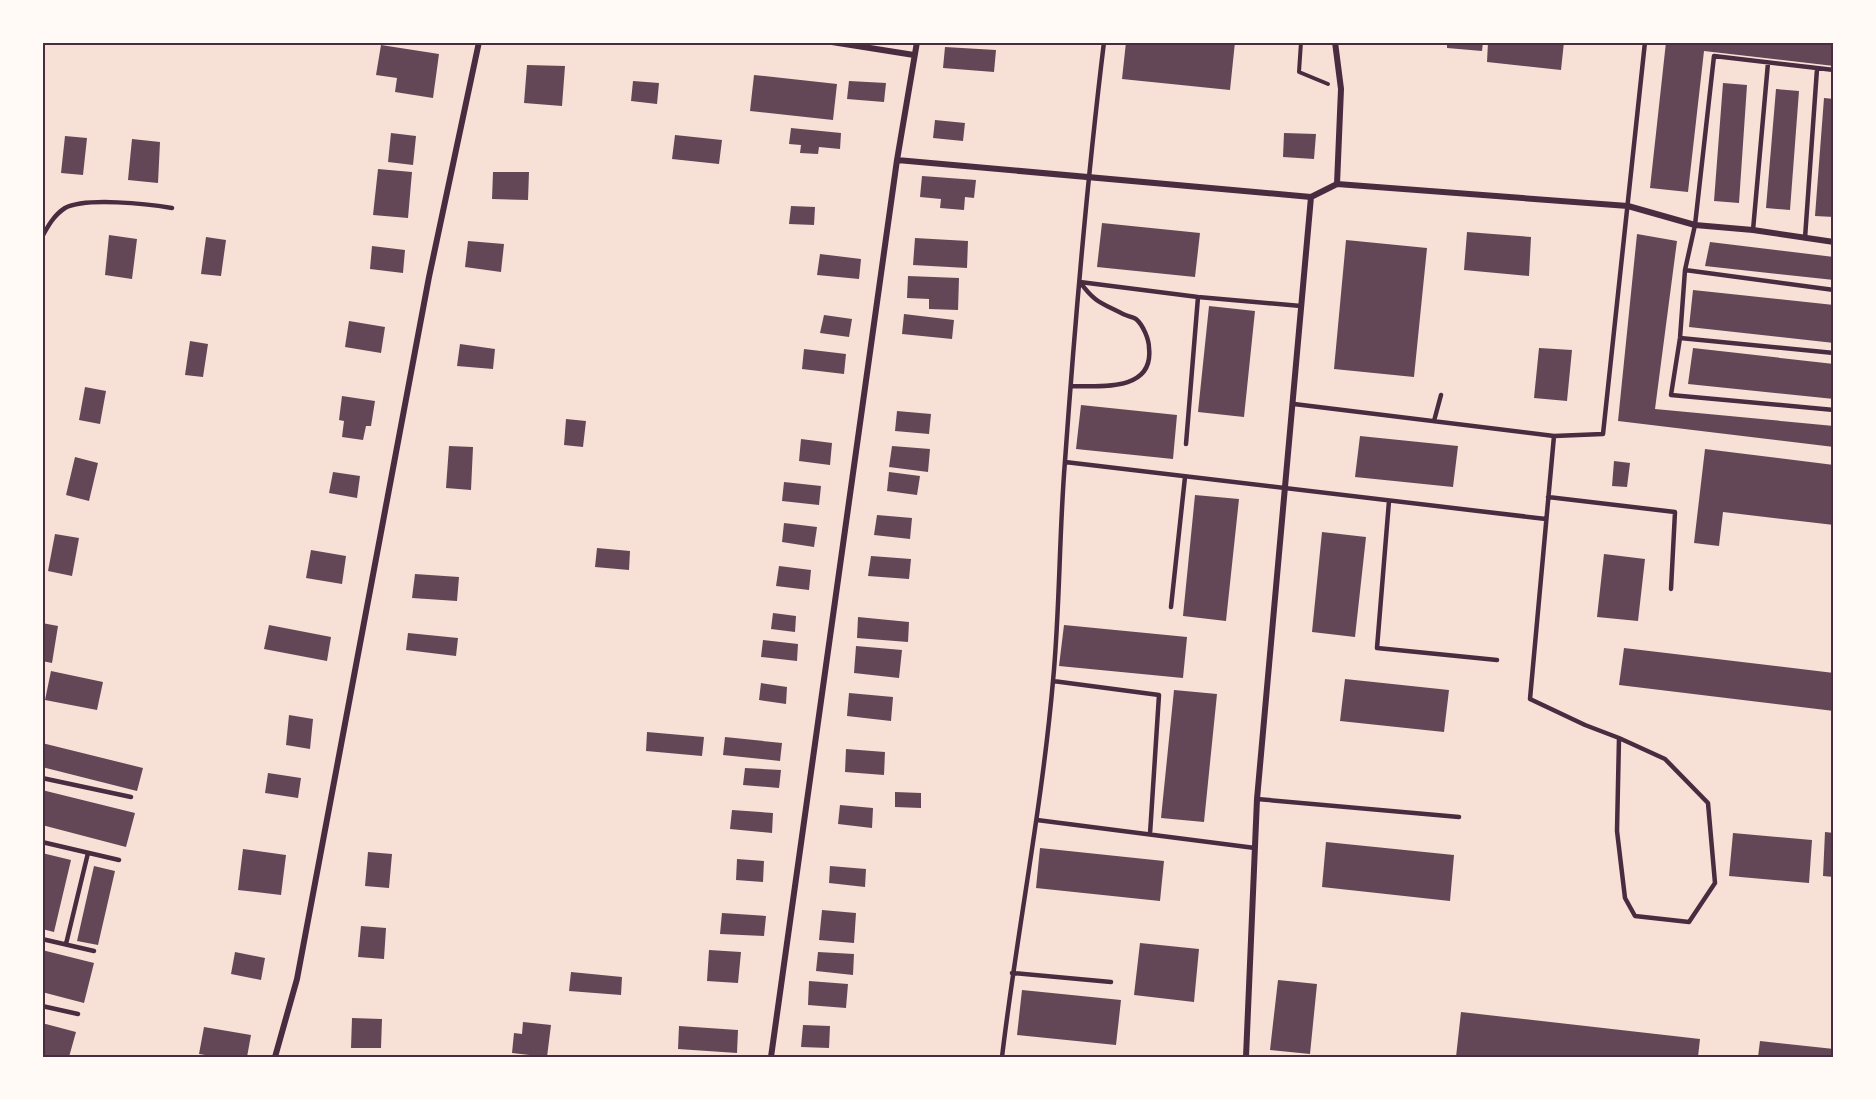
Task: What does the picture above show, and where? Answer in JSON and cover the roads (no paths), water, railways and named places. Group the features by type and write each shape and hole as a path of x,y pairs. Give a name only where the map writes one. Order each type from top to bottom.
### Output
{"street":[{"path":"275,1057 297,979 429,277 479,42"},
{"path":"832,42 914,55"},
{"path":"771,1057 897,160 917,42"},
{"path":"1335,42 1341,89 1337,184"},
{"path":"897,160 1311,196 1337,184 1628,206 1695,225 1753,230 1834,242"},
{"path":"1246,1057 1257,799 1311,196"}],"lane":[{"path":"1002,1057 1012,973 1037,820 1053,681 1071,386 1088,175 1104,42"},
{"path":"1294,404 1554,436 1604,434 1645,42"},
{"path":"1834,70 1714,56 1695,225 1685,270 1680,338 1671,395 1834,410"},
{"path":"1753,230 1768,63"},
{"path":"1805,238 1817,69"},
{"path":"42,237 50,222 66,208 94,203 137,202 172,208"},
{"path":"1685,270 1834,290"},
{"path":"1080,282 1198,297 1301,306"},
{"path":"1071,386 1118,385 1134,381 1145,369 1150,358 1149,345 1144,331 1136,319 1101,304 1089,295 1080,282"},
{"path":"1186,444 1198,297"},
{"path":"1680,338 1834,353"},
{"path":"1434,421 1441,395"},
{"path":"1554,436 1530,699 1585,725 1619,738 1665,759 1708,803 1715,884 1689,922 1635,916 1625,898 1617,831 1619,738"},
{"path":"1065,462 1546,519"},
{"path":"1171,607 1185,477"},
{"path":"1548,496 1675,512 1671,589"},
{"path":"1389,501 1377,648 1497,660"},
{"path":"1053,681 1160,695 1150,834"},
{"path":"42,778 131,797"},
{"path":"1257,799 1459,817"},
{"path":"1037,820 1255,848"},
{"path":"42,842 119,860"},
{"path":"66,944 88,853"},
{"path":"42,939 94,951"},
{"path":"1012,973 1111,982"},
{"path":"42,1006 78,1014"}]}
